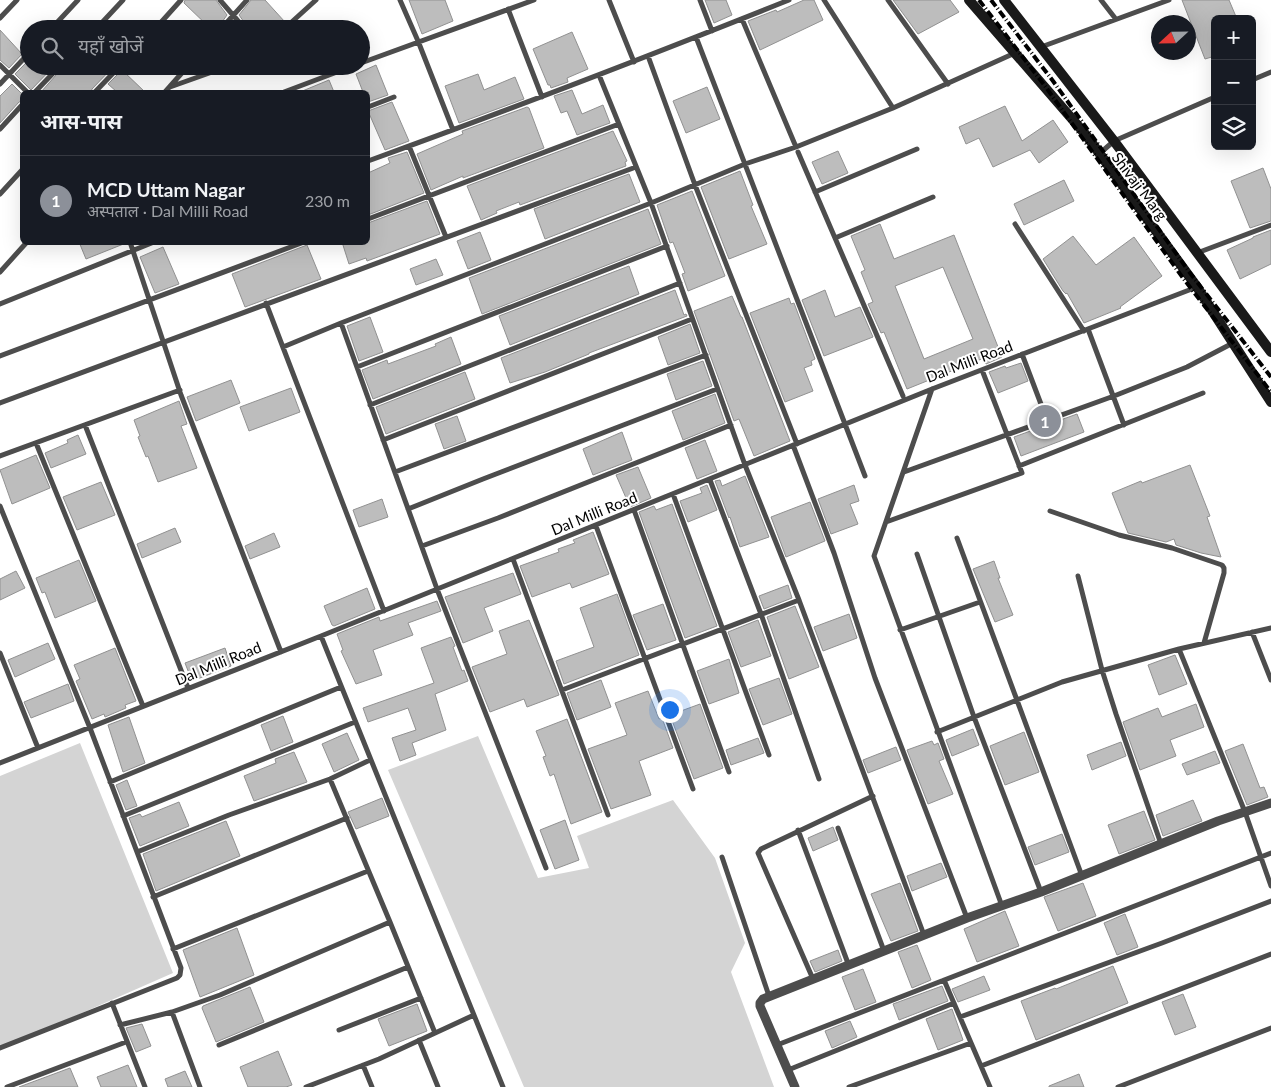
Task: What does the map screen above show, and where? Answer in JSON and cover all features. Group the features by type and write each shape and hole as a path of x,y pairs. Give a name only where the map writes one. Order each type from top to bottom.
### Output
{"main road":[{"name":"Shivaji Marg","path":"969,0 1086,135 1098,154 1197,287 1271,402"},
{"name":"Shivaji Marg","path":"1004,0 1114,141 1271,352"}],"street":[{"path":"0,18 17,0"},
{"path":"59,20 78,0"},
{"path":"104,20 123,0"},
{"path":"163,20 182,0"},
{"path":"220,0 239,20"},
{"path":"229,20 247,0"},
{"path":"294,20 316,0"},
{"path":"401,0 453,130"},
{"path":"370,60 534,0"},
{"path":"609,0 634,62"},
{"path":"700,0 712,31"},
{"path":"370,160 634,62 789,0"},
{"path":"824,0 893,108"},
{"path":"888,0 948,84"},
{"path":"1101,0 1116,18"},
{"path":"1041,47 1169,0"},
{"path":"508,9 542,97"},
{"path":"742,19 903,396"},
{"path":"696,37 865,476"},
{"path":"283,347 651,203 745,164 797,150 1015,53"},
{"path":"648,56 695,185 795,445 834,553 875,678 967,918"},
{"path":"0,84 20,62"},
{"path":"0,65 25,90"},
{"path":"1256,78 1271,72"},
{"path":"37,90 51,75"},
{"path":"97,90 111,75"},
{"path":"167,90 180,75"},
{"path":"170,87 204,75"},
{"path":"289,90 329,75"},
{"path":"599,75 651,203 730,425 799,600 924,935"},
{"path":"370,106 394,97"},
{"path":"1098,154 1114,141 1211,99"},
{"path":"0,128 20,107"},
{"path":"370,218 619,124"},
{"path":"409,146 446,237"},
{"path":"815,192 917,149"},
{"path":"0,403 636,167"},
{"path":"0,194 20,172"},
{"path":"835,238 933,197"},
{"path":"1014,224 1086,330 1124,425"},
{"path":"1197,253 1271,225"},
{"path":"0,272 24,245"},
{"path":"131,245 180,390 280,652"},
{"path":"0,304 147,245"},
{"path":"0,356 296,245"},
{"path":"357,367 667,246"},
{"path":"370,405 680,283"},
{"name":"Dal Milli Road","path":"0,763 596,526 932,389 1197,287"},
{"path":"266,303 384,611"},
{"path":"383,440 692,318"},
{"path":"341,323 437,589 546,868"},
{"path":"904,472 1114,396 1186,367 1233,343"},
{"path":"1022,354 1047,420"},
{"path":"395,472 706,355"},
{"path":"886,522 1022,473 982,370"},
{"path":"408,510 483,479 717,389"},
{"path":"932,389 874,556 1002,906"},
{"path":"0,456 180,390"},
{"path":"1019,466 1203,393"},
{"path":"85,425 188,688"},
{"path":"422,546 498,518 730,425"},
{"path":"36,443 143,706"},
{"path":"710,480 761,614 819,779"},
{"path":"673,494 769,755"},
{"path":"0,506 90,728 181,968 180,975 177,978 0,1048"},
{"path":"634,510 729,772"},
{"path":"1050,511 1119,535 1172,548 1222,565 1224,573 1204,643"},
{"path":"596,526 693,789"},
{"path":"957,538 1082,876"},
{"path":"917,554 974,717 1041,892"},
{"path":"513,559 608,815"},
{"path":"1078,576 1102,670 1118,722 1161,844"},
{"path":"562,690 799,600"},
{"path":"900,630 980,602"},
{"path":"937,732 1062,682 1180,649 1271,628"},
{"path":"1252,632 1271,680"},
{"path":"321,636 354,722 503,1087"},
{"path":"1180,649 1245,812 1271,886"},
{"path":"0,653 38,748"},
{"path":"110,782 340,687"},
{"path":"123,816 270,758 354,722"},
{"path":"137,852 229,815 330,778 370,760"},
{"path":"330,778 435,1033"},
{"path":"813,979 758,853 761,849 798,830 873,796"},
{"path":"795,1087 760,1006 761,1001 769,996 967,918 1041,892 1271,803"},
{"path":"153,897 346,818"},
{"path":"838,828 884,951"},
{"path":"798,830 849,966"},
{"path":"777,1045 1271,853"},
{"path":"722,857 769,996"},
{"path":"173,949 368,871"},
{"path":"960,1017 1271,901"},
{"path":"120,1025 172,1012 220,995 390,922"},
{"path":"981,1066 1271,954"},
{"path":"219,1045 408,967"},
{"path":"944,980 989,1087"},
{"path":"339,1030 420,998"},
{"path":"112,1003 145,1087"},
{"path":"788,1070 954,1003"},
{"path":"172,1012 200,1087"},
{"path":"306,1087 363,1065 474,1015"},
{"path":"1118,1087 1130,1085 1271,1028"},
{"path":"420,1040 438,1087"},
{"path":"7,1087 126,1042"},
{"path":"849,1087 971,1043"},
{"path":"363,1065 372,1087"}],"shaded area":[{"path":"478,736 538,878 589,868 577,836 673,800 715,858 745,943 731,972 774,1087 524,1087 388,770"},
{"path":"80,743 173,973 0,1049 0,776"}],"building":[{"path":"185,0 216,0 227,15 223,20 202,20 184,3"},
{"path":"251,0 265,0 283,20 243,20 239,15"},
{"path":"409,0 445,0 453,21 422,34"},
{"path":"705,0 726,0 732,15 714,23"},
{"path":"804,0 814,0 823,20 760,50 748,21 776,10 777,12"},
{"path":"893,0 950,0 959,12 918,34"},
{"path":"1182,0 1229,0 1235,15 1211,15 1211,57 1205,59 1196,36 1196,15 1188,15"},
{"path":"0,30 20,52 20,56 9,68 0,60"},
{"path":"572,32 588,69 567,78 568,82 551,88 533,49"},
{"path":"376,65 388,95 370,101 370,90 362,90 356,75 370,75 370,68"},
{"path":"20,69 20,75 45,75 31,90 15,74"},
{"path":"478,74 484,90 515,77 524,99 459,123 445,86"},
{"path":"56,75 105,75 92,90 43,90"},
{"path":"117,75 127,75 143,90 115,90 108,84"},
{"path":"329,80 333,90 305,90"},
{"path":"12,84 20,92 20,102 0,123 0,96"},
{"path":"707,87 720,119 686,133 673,101"},
{"path":"572,90 582,114 603,105 610,123 577,135 567,111 561,113 554,96"},
{"path":"392,102 409,141 385,150 370,116 370,110"},
{"path":"1005,106 1022,141 1053,120 1068,142 1039,163 1030,150 993,167 979,138 966,144 959,127"},
{"path":"527,107 544,148 463,178 463,176 431,190 417,154 463,134 462,131"},
{"path":"613,131 627,161 625,162 626,166 520,205 519,202 496,211 497,213 481,220 467,186"},
{"path":"838,151 848,173 822,184 812,162"},
{"path":"407,152 424,193 370,214 370,172 390,163 388,158"},
{"path":"1263,168 1271,189 1271,221 1250,228 1231,181"},
{"path":"740,171 753,205 751,206 767,244 729,259 701,187"},
{"path":"629,174 640,202 545,239 534,209"},
{"path":"1064,180 1074,201 1024,225 1014,204"},
{"path":"692,191 725,276 688,291 682,274 685,273 673,242 670,243 657,205"},
{"path":"427,201 440,234 367,261 366,258 349,264 343,245 370,245 370,222"},
{"path":"648,209 661,244 482,314 469,278"},
{"path":"880,224 894,259 954,235 1002,357 986,364 984,358 907,389 884,332 881,333 868,304 873,302 861,272 865,270 851,236","holes":["943,267 973,339 924,359 895,286"]},
{"path":"1271,230 1271,264 1240,279 1227,250"},
{"path":"480,232 491,260 468,269 457,241"},
{"path":"1073,236 1096,265 1134,237 1162,276 1121,308 1084,323 1067,293 1063,291 1043,259"},
{"path":"80,245 121,245 86,259"},
{"path":"307,245 321,279 245,307 232,274"},
{"path":"163,247 179,284 155,293 140,257"},
{"path":"436,259 443,275 416,285 410,269"},
{"path":"629,266 639,294 510,345 499,316"},
{"path":"675,290 684,315 686,314 687,316 589,353 545,372 510,383 501,358"},
{"path":"825,290 835,317 860,307 873,337 824,356 802,300"},
{"path":"732,296 790,441 754,456 739,419 734,421 694,311"},
{"path":"789,298 791,304 794,303 815,359 811,361 812,365 804,368 813,391 785,402 750,313"},
{"path":"370,317 383,352 359,361 347,326"},
{"path":"690,324 700,353 668,365 658,337"},
{"path":"451,337 461,364 373,399 362,370 387,360 388,364 436,346 435,344"},
{"path":"703,361 712,386 676,400 667,374"},
{"path":"1021,363 1028,381 998,393 989,372"},
{"path":"465,372 475,399 386,434 376,407"},
{"path":"231,380 240,403 196,421 187,397"},
{"path":"291,388 300,412 249,431 240,407"},
{"path":"715,394 725,423 683,440 672,411"},
{"path":"179,401 187,424 181,426 197,468 158,482 138,437 140,436 134,420"},
{"path":"1077,414 1084,432 1021,456 1014,437"},
{"path":"457,416 466,441 444,449 435,424"},
{"path":"622,432 632,460 593,475 583,449"},
{"path":"78,435 86,454 51,468 45,453 68,443 67,440"},
{"path":"705,440 717,471 697,479 685,448"},
{"path":"36,455 50,488 12,504 0,470"},
{"path":"1190,465 1210,516 1207,517 1221,557 1176,545 1174,539 1166,542 1128,533 1112,493"},
{"path":"638,467 651,498 630,507 616,475"},
{"path":"745,476 769,537 740,547 715,481 720,480 722,486"},
{"path":"101,482 115,515 77,530 63,497"},
{"path":"707,485 717,510 688,522 680,501 702,493 700,488"},
{"path":"854,485 859,501 850,504 858,524 831,534 818,499"},
{"path":"382,499 388,517 359,527 353,510"},
{"path":"810,502 825,541 786,557 771,517"},
{"path":"672,504 717,626 685,638 639,512 654,506 656,510"},
{"path":"175,528 181,542 142,558 137,544"},
{"path":"593,532 609,574 572,588 570,583 532,597 520,566 559,552 558,549 575,543 573,540"},
{"path":"274,533 280,547 250,559 245,546"},
{"path":"79,560 96,601 55,618 45,592 42,593 36,578"},
{"path":"994,561 1000,578 998,578 1013,615 995,622 973,569"},
{"path":"16,571 25,588 0,600 0,579"},
{"path":"513,573 521,594 484,608 493,631 463,643 445,597"},
{"path":"788,585 792,598 764,609 759,596"},
{"path":"367,588 375,609 334,626 332,625 324,606"},
{"path":"617,594 639,655 564,684 556,661 594,647 580,608"},
{"path":"437,601 441,611 408,623 413,635 373,650 382,675 356,684 341,651 343,650 337,634 379,617 380,621"},
{"path":"663,604 676,640 647,650 633,615"},
{"path":"795,606 819,667 789,679 767,617"},
{"path":"849,614 857,638 823,651 814,627"},
{"path":"529,620 559,695 527,707 524,699 490,712 472,667 507,654 499,631"},
{"path":"758,620 771,656 741,667 728,632"},
{"path":"451,637 462,671 464,670 468,681 435,694 446,730 412,743 416,755 400,761 392,738 416,730 408,708 368,722 363,708 434,683 421,648"},
{"path":"48,643 55,659 15,677 8,660"},
{"path":"115,648 136,701 125,705 126,708 105,717 104,714 92,719 76,681 80,679 74,665"},
{"path":"225,648 231,666 192,681 185,663"},
{"path":"1175,655 1187,684 1159,695 1148,665"},
{"path":"729,659 739,693 709,704 697,671"},
{"path":"779,678 792,714 763,725 749,689"},
{"path":"601,680 611,707 577,720 567,693"},
{"path":"68,684 74,701 31,718 24,702"},
{"path":"648,691 659,719 662,718 673,748 639,761 651,795 611,809 588,749 627,735 615,703"},
{"path":"700,704 723,768 694,779 670,715"},
{"path":"1196,704 1204,727 1170,740 1176,756 1140,770 1123,722 1158,708 1162,717"},
{"path":"283,716 293,742 271,751 261,725"},
{"path":"129,717 145,763 123,772 108,725"},
{"path":"567,719 602,812 571,824 554,774 550,776 543,757 546,756 536,731"},
{"path":"973,729 979,745 952,756 946,740"},
{"path":"1024,732 1039,772 1005,785 990,746"},
{"path":"347,733 359,760 334,772 322,744"},
{"path":"758,738 764,753 731,765 726,750"},
{"path":"932,741 934,745 938,743 944,759 939,761 953,794 928,804 907,750"},
{"path":"1121,742 1126,756 1092,770 1087,755"},
{"path":"1243,744 1260,788 1264,787 1268,797 1247,805 1225,751"},
{"path":"896,747 901,760 868,773 863,760"},
{"path":"1215,751 1220,763 1187,775 1182,764"},
{"path":"294,752 307,782 254,801 244,776 276,763 275,759"},
{"path":"127,780 137,806 126,810 116,785"},
{"path":"382,798 389,816 356,829 348,812"},
{"path":"1193,800 1202,821 1163,836 1156,815"},
{"path":"179,802 189,826 140,846 129,818 140,814 142,817"},
{"path":"1144,811 1155,840 1119,854 1108,825"},
{"path":"565,820 579,860 555,869 540,830"},
{"path":"226,821 240,856 156,891 143,854"},
{"path":"833,827 838,840 813,851 808,838"},
{"path":"1062,834 1069,852 1035,865 1028,847"},
{"path":"941,863 947,877 912,891 907,876"},
{"path":"900,883 918,931 891,941 871,894"},
{"path":"1083,883 1096,916 1058,931 1044,897"},
{"path":"1005,911 1019,946 977,962 964,929"},
{"path":"1125,914 1138,947 1117,955 1104,923"},
{"path":"237,928 254,975 200,997 183,950"},
{"path":"917,945 931,980 912,988 898,952"},
{"path":"838,950 842,961 815,972 810,961"},
{"path":"1113,966 1128,1003 1036,1040 1021,1001"},
{"path":"863,969 876,1002 855,1010 842,977"},
{"path":"984,976 990,990 958,1002 952,989"},
{"path":"942,986 948,1001 899,1020 893,1004"},
{"path":"250,987 264,1022 216,1042 202,1008 203,1006"},
{"path":"1183,994 1196,1027 1175,1035 1162,1002"},
{"path":"417,1004 427,1031 389,1046 378,1019"},
{"path":"952,1009 963,1040 938,1050 926,1019"},
{"path":"850,1021 857,1037 832,1048 825,1031"},
{"path":"142,1024 151,1046 136,1052 126,1028"},
{"path":"278,1051 292,1085 286,1087 248,1087 240,1067"},
{"path":"128,1065 137,1087 101,1087 97,1077"},
{"path":"70,1068 78,1087 19,1087"},
{"path":"185,1071 192,1087 168,1087 165,1079"},
{"path":"1079,1074 1084,1087 1049,1087 1049,1086"}],"railway":[{"path":"979,0 1045,86 1183,278 1271,392"},
{"path":"991,0 1053,81 1190,273 1271,377"}],"place":[{"name":"MCD Uttam Nagar","path":"1045,421"}]}
